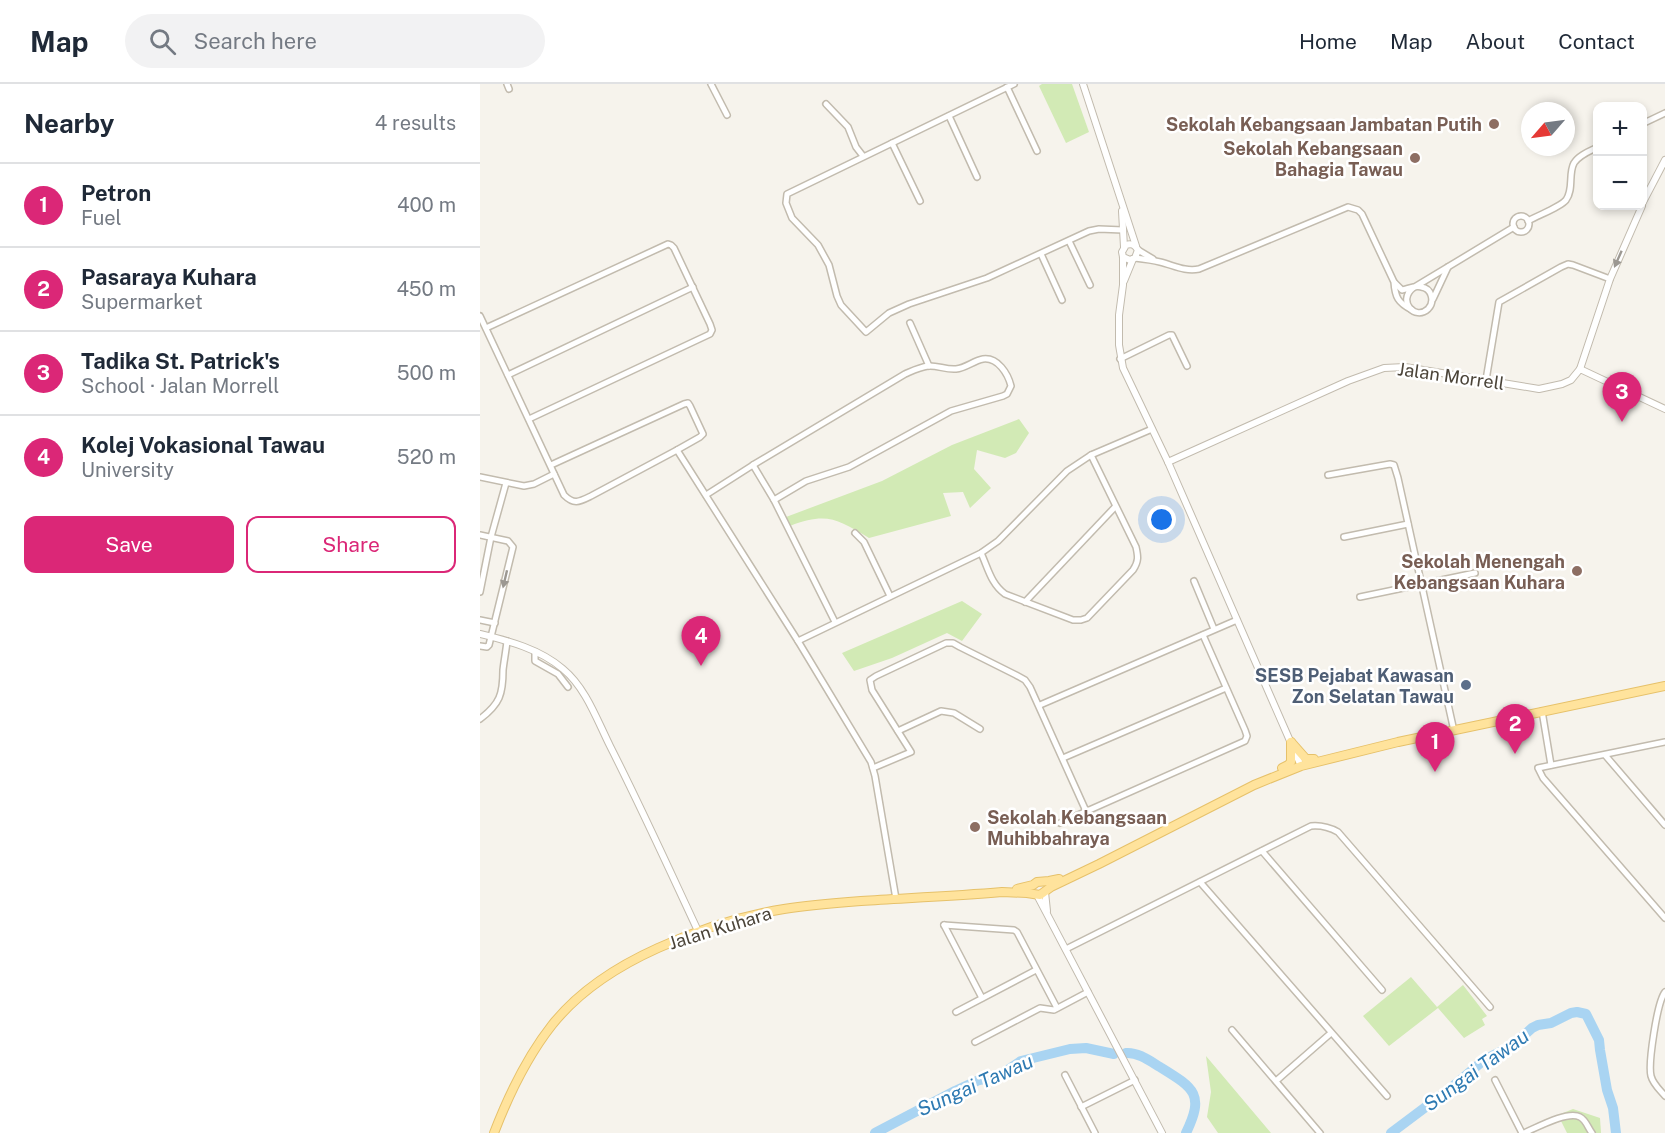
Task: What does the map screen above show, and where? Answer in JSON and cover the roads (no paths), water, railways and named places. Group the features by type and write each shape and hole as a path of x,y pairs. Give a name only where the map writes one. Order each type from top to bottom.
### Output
{"main road":[{"path":"1002,892 1041,891 1254,785 1323,759 1665,686"},
{"path":"1291,742 1306,759 1323,759"},
{"path":"1254,785 1258,779 1290,764 1291,742"},
{"path":"1002,892 1033,885 1032,890 1041,891"},
{"name":"Jalan Kuhara","path":"494,1133 513,1088 532,1053 554,1024 575,1002 619,968 643,955 698,931 783,909 1002,892"}],"street":[{"path":"711,84 727,115"},
{"path":"1014,84 790,191 786,197 786,203 792,218 812,238 823,254 829,265 841,305 866,332 889,313 987,278 1089,231 1123,230"},
{"path":"1083,84 1121,198 1136,254 1123,285"},
{"path":"1007,87 1037,151"},
{"path":"826,104 848,127 856,147 863,156"},
{"path":"1647,122 1665,113"},
{"path":"949,116 977,177"},
{"path":"892,143 920,201"},
{"path":"1528,221 1567,199 1575,162 1593,150"},
{"path":"1647,195 1665,160"},
{"path":"1121,198 1124,247 1118,333 1120,359 1131,387 1168,462 1301,766"},
{"path":"1124,247 1130,244 1136,254 1185,270 1199,269 1347,207 1358,210 1365,220 1394,282 1395,292 1402,305 1416,312 1424,312 1428,309 1449,265"},
{"path":"1640,210 1610,279 1580,369 1665,409"},
{"path":"1517,217 1524,217 1528,221 1529,226 1524,232 1518,232 1514,227 1517,217"},
{"path":"1412,310 1406,298 1413,288 1514,227"},
{"path":"1069,241 1090,285"},
{"path":"486,328 668,244 674,248 693,287 710,324 712,330 710,334 529,419"},
{"path":"1123,257 1127,260 1136,254"},
{"path":"1041,255 1062,300"},
{"path":"1486,380 1499,302 1568,264 1610,279"},
{"path":"1394,282 1402,290 1421,286 1429,290 1432,302"},
{"path":"508,375 693,287"},
{"path":"480,316 564,495 570,500 575,502 591,496 703,434 688,404 551,465"},
{"path":"910,323 929,366"},
{"path":"1120,359 1172,335 1187,366"},
{"path":"706,495 905,374 929,366 961,368 984,359 999,364 1004,369 1011,386 1007,394 951,411 849,466 806,482 774,500"},
{"name":"Jalan Morrell","path":"1168,462 1348,381 1384,368 1405,367 1528,388 1548,388 1571,380 1580,369"},
{"path":"798,641 981,553 1005,535 1066,471 1091,455 1152,429"},
{"path":"677,450 798,641 873,768 896,899"},
{"path":"981,553 1000,591 1073,620 1087,618 1134,570 1138,556 1136,547 1091,455"},
{"path":"753,465 774,500 835,622"},
{"path":"1328,475 1394,465 1454,731"},
{"path":"480,477 528,486 555,474"},
{"path":"480,592 491,537 506,483"},
{"path":"1025,602 1115,507"},
{"path":"1344,537 1408,524"},
{"path":"855,533 864,542 890,596"},
{"path":"480,535 508,541 513,547 489,645 480,646"},
{"path":"1360,597 1475,573"},
{"path":"1194,581 1214,629"},
{"path":"480,620 495,623"},
{"path":"1040,705 1237,620"},
{"path":"480,634 547,656 578,684 634,795 698,931"},
{"path":"1060,823 1245,741 1247,736 1245,730 1203,634"},
{"path":"480,719 493,707 502,693 507,641"},
{"path":"873,768 911,752 872,690 870,680 901,663 946,643 953,643 1024,680 1030,687 1086,811"},
{"path":"535,652 535,661 558,674 568,687"},
{"path":"1063,758 1226,688"},
{"path":"898,731 941,711 954,713 980,729"},
{"path":"1542,711 1551,765"},
{"path":"1665,742 1538,768 1543,778 1665,918"},
{"path":"1605,755 1665,825"},
{"path":"1066,949 1311,826 1321,825 1338,832 1490,1007"},
{"path":"1262,851 1382,990"},
{"path":"1200,882 1387,1096"},
{"path":"1041,891 1048,915 1162,1133"},
{"path":"982,998 944,925 1017,932 1057,1008"},
{"path":"956,1012 1036,970"},
{"path":"975,1042 1040,1008 1054,1010 1088,992"},
{"path":"1665,993 1662,996 1656,1021 1650,1073 1655,1084 1665,1096"},
{"path":"1232,1030 1320,1133"},
{"path":"1276,1082 1331,1033"},
{"path":"1065,1075 1095,1133"},
{"path":"1081,1107 1135,1080"},
{"path":"1495,1080 1523,1133 1556,1119 1575,1115 1583,1119 1592,1133"}],"waterway":[{"name":"Sungai Tawau","path":"1391,1133 1484,1060 1512,1046 1532,1028 1577,1012 1586,1014 1599,1040 1616,1133"},
{"name":"Sungai Tawau","path":"875,1133 955,1091 979,1080 999,1076 1021,1061 1070,1049 1086,1048 1114,1054"},
{"name":"Sungai Tawau","path":"1126,1053 1135,1054 1172,1074 1193,1093 1195,1109 1186,1133"}],"place":[{"name":"Sekolah Kebangsaan Jambatan Putih","path":"1494,124"},
{"name":"Sekolah Kebangsaan Bahagia Tawau","path":"1415,158"},
{"name":"Tadika St. Patrick's","path":"1622,422"},
{"name":"Sekolah Menengah Kebangsaan Kuhara","path":"1577,571"},
{"name":"Kolej Vokasional Tawau","path":"701,666"},
{"name":"SESB Pejabat Kawasan Zon Selatan Tawau","path":"1466,685"},
{"name":"Pasaraya Kuhara","path":"1515,754"},
{"name":"Petron","path":"1435,772"},
{"name":"Sekolah Kebangsaan Muhibbahraya","path":"975,827"}]}
